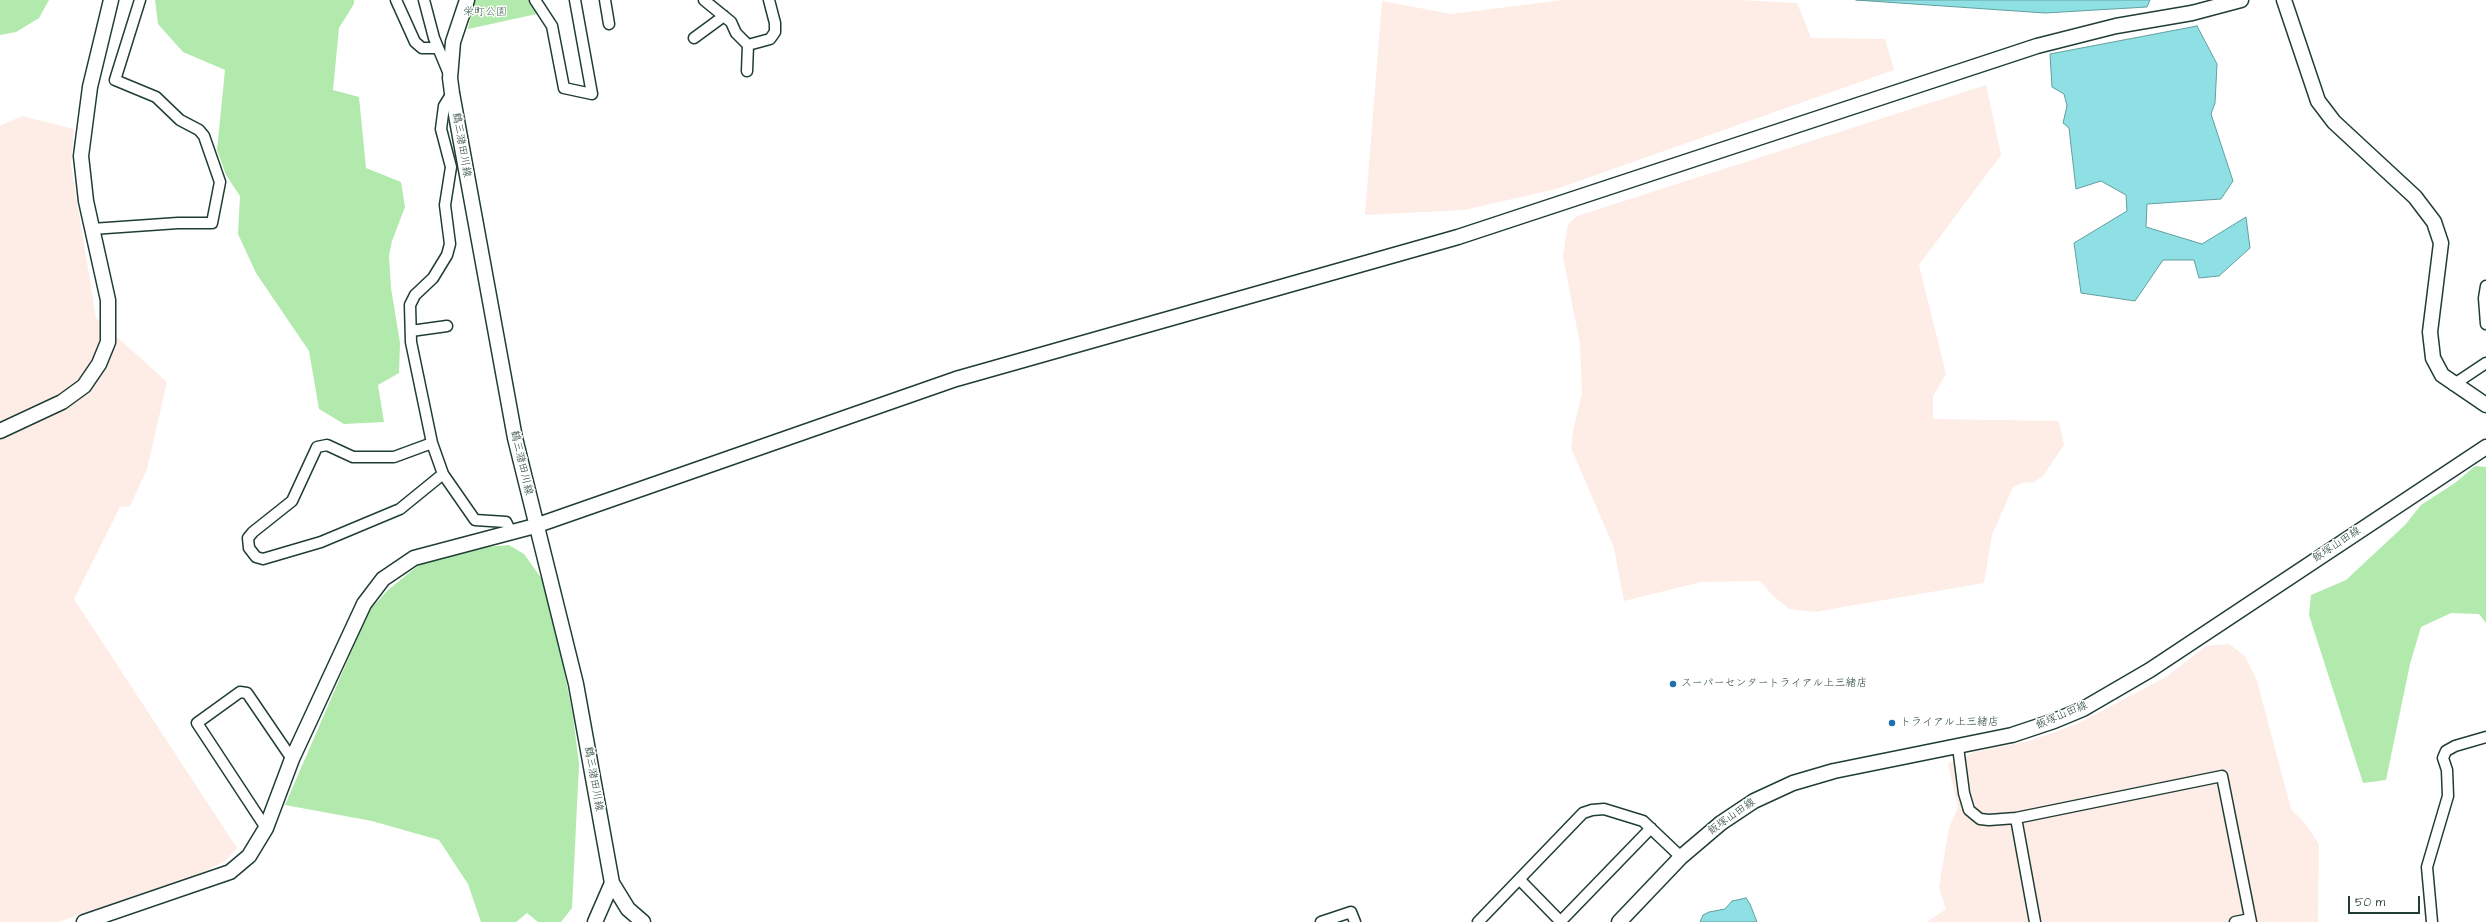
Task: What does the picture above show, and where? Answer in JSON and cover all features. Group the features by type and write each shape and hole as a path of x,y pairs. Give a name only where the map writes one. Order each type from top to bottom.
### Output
{"street":[{"path":"0,431 62,402 84,386 99,364 108,342 108,300 86,201 81,156 90,87 111,0"},
{"path":"92,229 178,223 212,223 220,182 204,136 199,130 180,120 156,97 115,80 140,0"},
{"path":"396,0 415,42 422,48 438,48"},
{"path":"424,0 438,48 450,78"},
{"name":"鶴三潴田川線","path":"467,0 453,42 450,78 452,93 514,430 535,526 576,684 612,884"},
{"path":"535,0 552,26 564,88 592,94 575,0"},
{"path":"605,0 609,24"},
{"path":"704,0 724,16 748,45 747,71"},
{"path":"748,45 770,39 774,32 775,23 769,0"},
{"path":"84,922 230,872 249,856 266,828 292,759 364,604 383,579 414,558 535,526 956,379 1458,237 2037,46 2116,26 2192,13 2241,0"},
{"path":"2284,0 2318,101 2334,122 2415,197 2434,222 2441,243 2430,332 2433,358 2442,375 2453,385 2486,405"},
{"path":"694,38 724,16"},
{"path":"452,93 444,106 441,129 451,167 446,205 450,244 447,255 433,278 415,295 410,305 411,342 432,444 443,474 475,520 506,522 511,532"},
{"path":"2486,286 2484,298 2486,324"},
{"path":"411,331 447,326"},
{"path":"2453,385 2486,363"},
{"path":"432,444 394,457 353,457 327,445 317,447 292,501 253,532 248,538 249,548 256,557 263,559 321,542 400,509 443,474"},
{"name":"飯塚山田線","path":"1619,922 1681,857 1721,823 1754,801 1793,783 1834,771 1958,747 2054,721 2083,708 2150,670 2486,447"},
{"path":"266,828 197,723 240,692 247,693 253,698 292,759"},
{"path":"2432,922 2427,867 2448,796 2447,770 2443,758 2446,751 2455,746 2486,737"},
{"path":"1958,747 1964,793 1969,810 1980,819 2016,818 2222,776 2251,920 2235,922"},
{"path":"1478,922 1584,813 1604,809 1643,821 1681,857"},
{"path":"2016,818 2035,922"},
{"path":"1520,880 1560,922 1651,828"},
{"path":"595,922 612,884"},
{"path":"612,884 628,909 643,922"},
{"path":"2427,922 2430,908"},
{"path":"1321,922 1351,912 1355,922"}],"shaded area":[{"path":"1563,0 1740,0 1797,3 1811,38 1885,39 1894,70 1556,189 1464,210 1365,215 1382,1 1452,14"},
{"path":"1986,85 2001,155 1919,265 1946,374 1933,396 1933,419 2059,421 2064,445 2043,476 2033,483 2024,482 2013,487 1992,535 1984,583 1814,612 1790,609 1774,597 1760,581 1701,582 1624,601 1614,548 1571,448 1573,431 1582,393 1580,344 1563,257 1568,224 1577,216"},
{"path":"22,116 74,129 71,165 96,318 167,382 147,469 130,506 120,507 74,599 237,848 226,860 206,871 58,922 0,922 0,126"},
{"path":"2229,644 2245,656 2257,681 2291,809 2304,822 2319,844 2318,922 1927,922 1946,909 1939,888 1949,828 1958,807 1948,764 1974,752 2029,741 2077,724 2166,677 2206,646"}],"green space":[{"path":"0,0 49,0 39,18 16,32 0,35"},
{"path":"155,0 354,0 354,4 339,28 333,90 359,97 366,168 401,182 405,207 392,241 389,256 391,288 400,343 399,373 378,385 384,422 344,424 319,409 309,351 256,273 238,234 240,196 226,175 217,150 225,70 183,52 158,24"},
{"name":"栄町公園","path":"474,0 529,0 537,14 468,29"},
{"path":"2475,466 2486,467 2486,623 2479,614 2451,613 2421,627 2410,664 2386,780 2363,783 2309,615 2311,595 2346,580 2405,525 2421,505 2455,483"},
{"path":"509,545 524,554 544,582 555,624 573,716 579,764 572,908 561,922 538,922 527,913 516,922 481,922 468,884 439,840 372,821 285,805 369,611 388,590 419,565 475,548"}],"water":[{"path":"1856,0 2150,0 2147,7 2045,13"},
{"path":"2197,26 2217,64 2215,103 2211,114 2233,181 2221,199 2147,204 2146,227 2202,244 2246,217 2250,248 2219,276 2199,278 2194,260 2163,260 2135,301 2081,293 2074,243 2127,211 2126,195 2101,181 2076,189 2069,128 2063,123 2067,106 2064,94 2052,87 2050,54"},
{"path":"1746,898 1757,922 1700,922 1703,915 1709,912 1725,909 1732,901"}],"place":[{"name":"スーパーセンタートライアル上三緒店","path":"1673,684"},
{"name":"トライアル上三緒店","path":"1892,723"}]}
